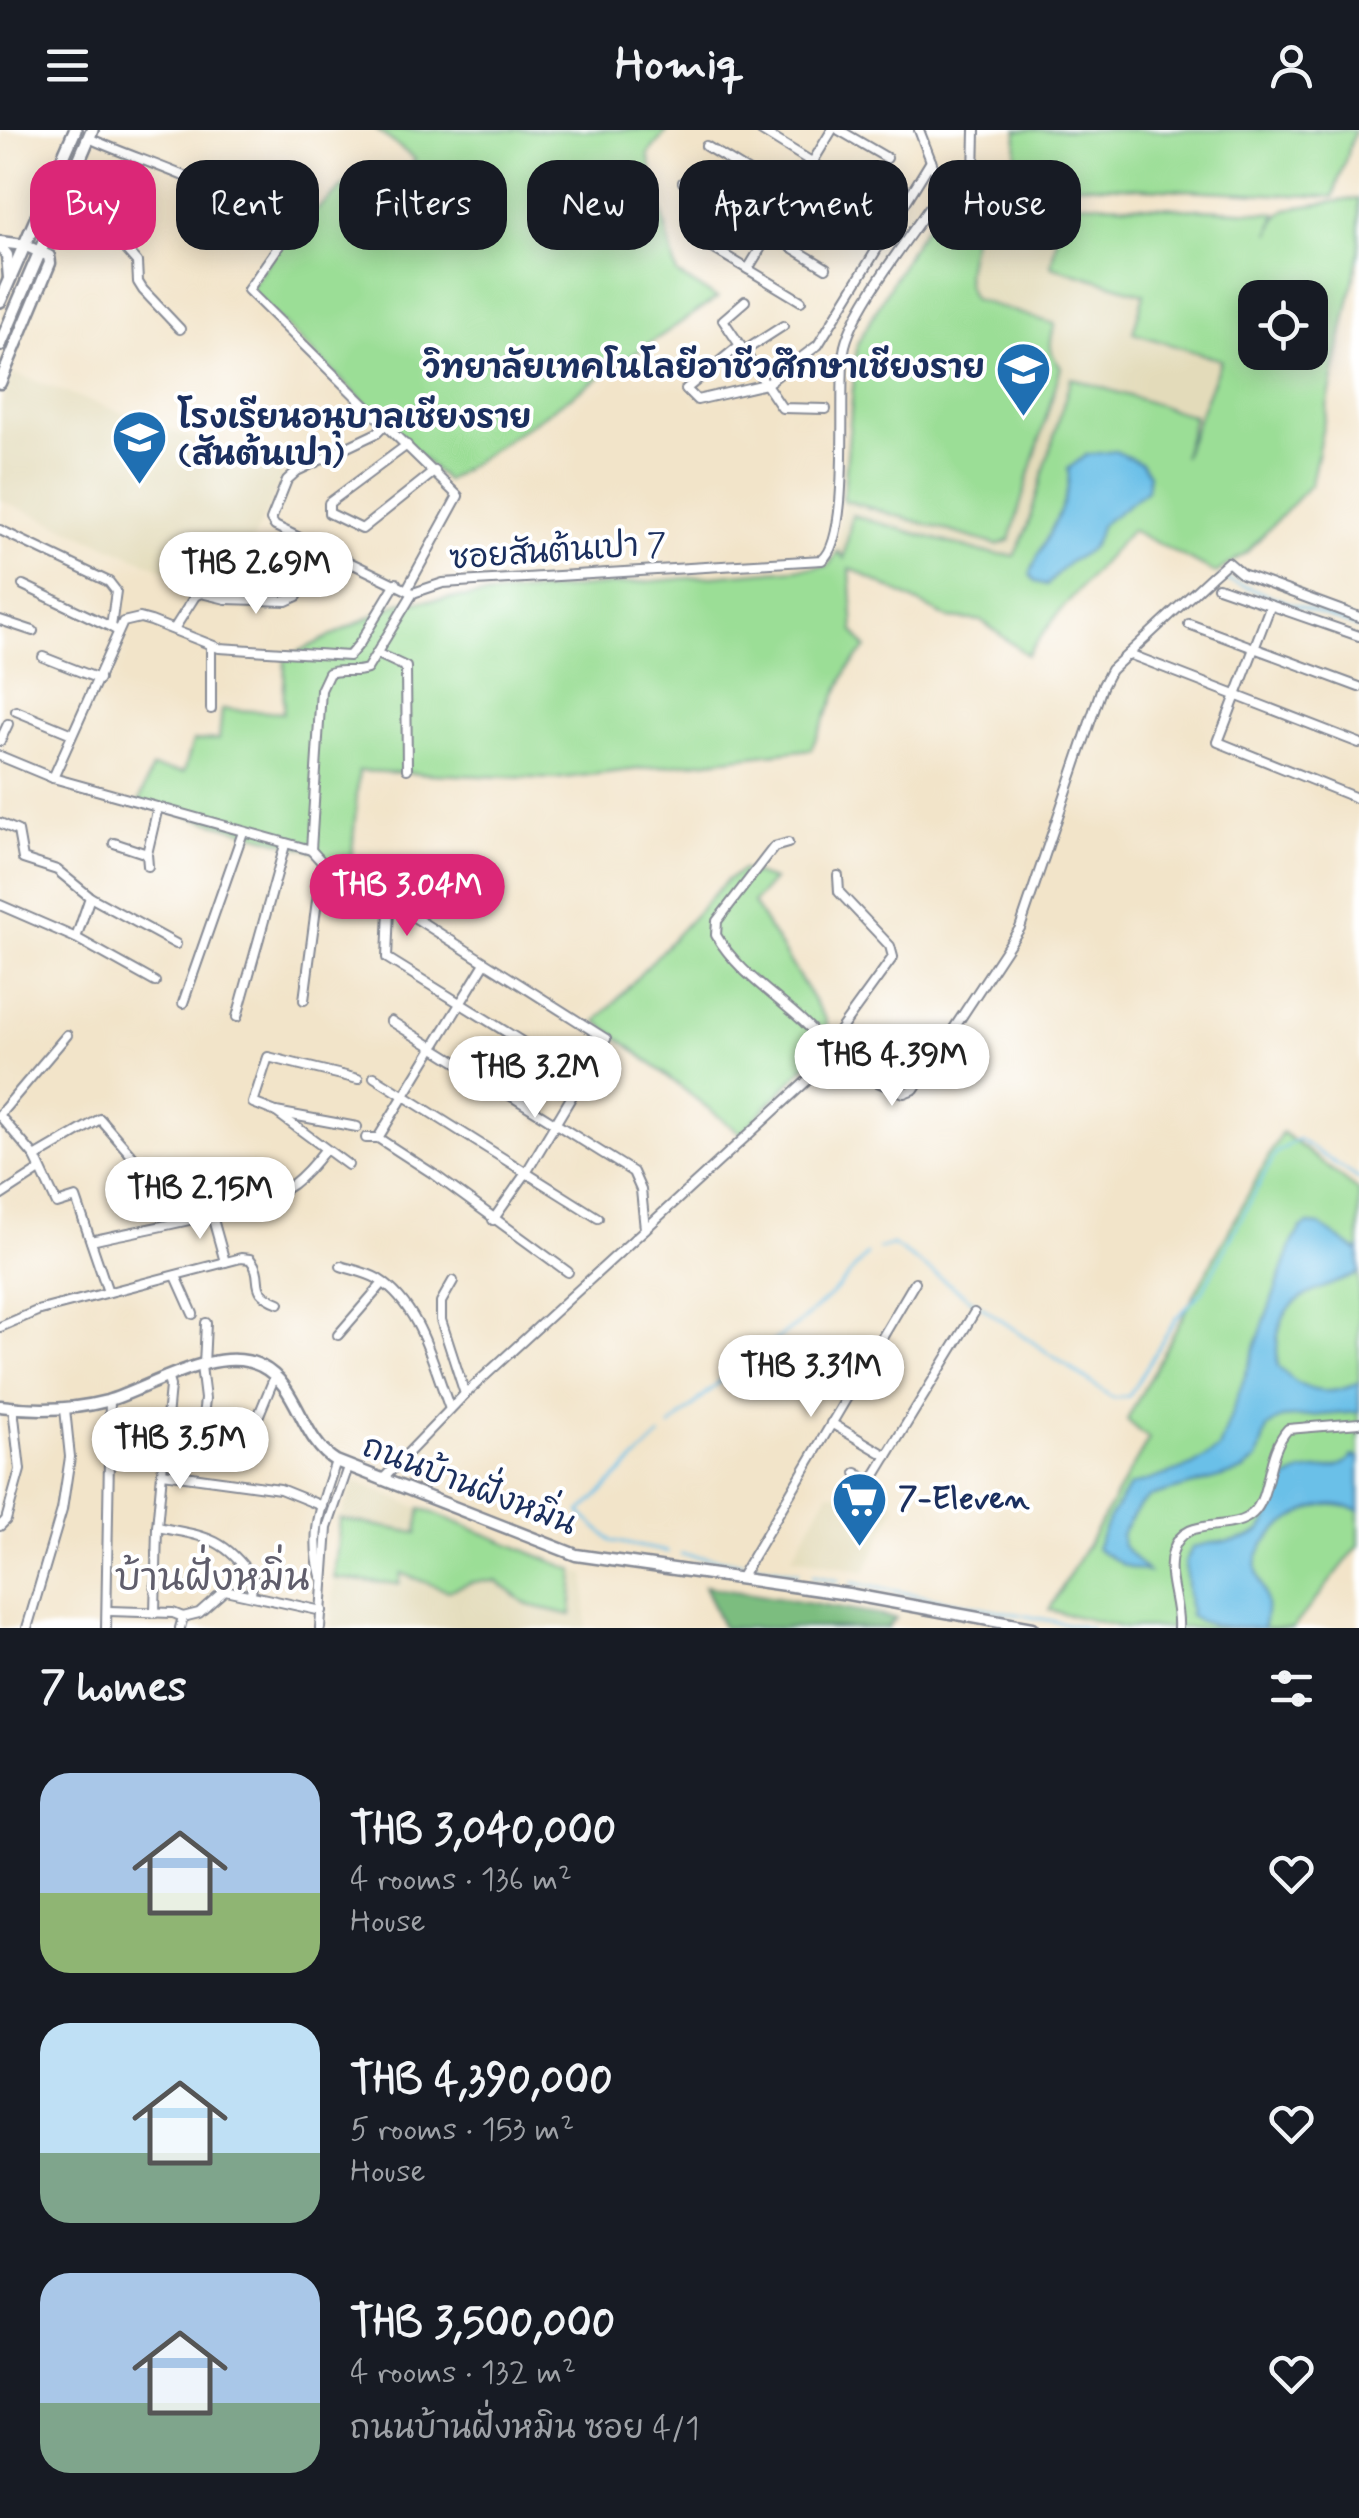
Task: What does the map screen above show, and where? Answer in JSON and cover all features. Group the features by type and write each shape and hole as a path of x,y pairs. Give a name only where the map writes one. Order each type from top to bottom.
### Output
{"main road":[{"path":"61,160 74,130"},
{"path":"79,160 90,134"},
{"path":"0,301 30,231"},
{"path":"0,345 40,251"}],"street":[{"path":"760,130 807,160"},
{"path":"814,160 836,130 887,158"},
{"path":"919,130 931,160"},
{"path":"975,160 976,130"},
{"path":"90,134 239,201 274,228 283,240 248,290 456,491 457,500 410,591 275,526 271,520 287,480 385,425"},
{"path":"706,146 729,160"},
{"path":"783,326 742,348 686,389 697,400 766,384 818,345 928,166"},
{"name":"ซอยสันต้นเปา 7","path":"378,654 410,591 443,582 814,561 829,554 835,543 840,508 844,349 852,322 928,210"},
{"path":"0,242 30,226"},
{"path":"0,242 24,245 49,256 47,273 0,382"},
{"path":"0,242 7,255 9,279"},
{"path":"126,250 137,262 138,282 143,290 180,329"},
{"path":"716,250 801,301"},
{"path":"748,269 759,250"},
{"path":"796,250 826,268"},
{"path":"746,301 722,320 782,408 826,409"},
{"path":"407,445 329,503 329,513 362,530 435,472"},
{"path":"0,530 109,582 116,591 115,629 99,679 52,778"},
{"path":"822,1067 836,1065 904,1093 914,1090 1020,928 1102,687 1112,670 1228,562 1242,574 1359,616"},
{"path":"174,629 201,593 226,599 286,602 297,596 309,579"},
{"path":"115,629 123,622 140,618 210,646 349,656 396,582"},
{"path":"23,585 115,629"},
{"path":"1218,586 1359,636"},
{"path":"1270,607 1218,742 1359,799"},
{"path":"0,620 34,632"},
{"path":"1189,624 1359,687"},
{"path":"210,646 211,708"},
{"path":"311,850 321,690 329,673 367,669 378,654 406,667 407,769"},
{"path":"1129,654 1359,743"},
{"path":"43,657 99,679"},
{"path":"16,711 72,734"},
{"path":"0,740 8,724"},
{"path":"0,756 52,778 311,850 322,862 304,1000"},
{"path":"148,866 147,854 158,808"},
{"path":"0,822 18,830 23,859 56,870 90,897 176,944"},
{"path":"183,1003 243,832"},
{"path":"114,843 147,854"},
{"path":"788,843 774,847 717,921 716,935 743,971 813,1031 827,1048"},
{"path":"238,1017 285,844"},
{"path":"382,1480 465,1394 822,1067 827,1048 893,957 890,946 838,892 838,876"},
{"path":"76,938 90,897"},
{"path":"0,905 76,938 154,982"},
{"path":"492,1220 526,1172 556,1124 606,1039 398,907 389,908 387,958 582,1079"},
{"path":"378,1138 485,963"},
{"path":"391,1021 634,1172 642,1190 645,1229"},
{"path":"67,1035 0,1115 35,1157 57,1204 76,1198 108,1292"},
{"path":"356,1127 276,1112 252,1103 268,1058 358,1078"},
{"path":"374,1077 598,1218"},
{"path":"276,1112 348,1164"},
{"path":"35,1157 100,1119 145,1171"},
{"path":"366,1138 378,1138 435,1175 568,1272"},
{"path":"90,1241 253,1202 290,1186 312,1168 325,1150"},
{"path":"0,1196 40,1170"},
{"path":"211,1212 225,1262"},
{"path":"0,1327 37,1311 246,1258 253,1262 258,1291 279,1303"},
{"path":"341,1266 383,1283 415,1320 450,1409"},
{"path":"176,1276 193,1314"},
{"path":"454,1282 441,1302 441,1320 465,1394"},
{"path":"741,1577 915,1282"},
{"path":"338,1336 383,1283"},
{"path":"856,1473 871,1482 974,1313"},
{"path":"201,1435 206,1323"},
{"path":"0,1406 65,1409 110,1400 203,1366 247,1361 276,1376 258,1416"},
{"path":"155,1613 168,1376"},
{"name":"ถนนบ้านฝั่งหมิ่น","path":"276,1376 315,1443 336,1462 548,1547 576,1555 741,1577 1032,1628"},
{"path":"106,1628 110,1400"},
{"path":"0,1526 6,1520 20,1470 13,1408"},
{"path":"27,1628 62,1510 70,1457 65,1409"},
{"path":"831,1423 886,1456"},
{"path":"1178,1628 1171,1575 1173,1551 1181,1536 1198,1526 1234,1522 1252,1514 1262,1499 1276,1443 1288,1429 1359,1423"},
{"path":"322,1580 314,1550 316,1525 336,1462"},
{"path":"320,1628 327,1528 348,1467"},
{"path":"163,1473 280,1489 322,1506"},
{"path":"157,1527 223,1544 240,1558 253,1579 250,1593"},
{"path":"108,1611 174,1613 183,1618 199,1613 226,1590 322,1610"},
{"path":"180,1628 183,1618"}],"shaded area":[{"name":"วิทยาลัยเทคโนโลยีอาชีวศึกษาเชียงราย","path":"1081,215 1276,218 1252,280 1238,280 1238,315 1175,477 1027,655 982,621 948,618 849,568 838,551 857,344 928,232 928,250 1081,250"},
{"name":"โรงเรียนอนุบาลเชียงราย (สันต้นเปา)","path":"13,373 285,472 227,597 0,500 0,406"},
{"path":"354,1481 586,1575 586,1628 331,1628 337,1528"},
{"path":"829,1492 896,1504 865,1572 792,1557"}],"green space":[{"path":"377,130 668,130 648,154 649,160 527,160 527,250 659,250 659,200 677,274 717,298 446,481 248,290 276,250 319,250 319,208 339,190 339,250 507,250 507,160 415,159"},
{"path":"1017,130 1355,130 1333,197 1081,185 1081,160 1016,160"},
{"path":"1359,198 1359,253 1311,484 1247,552 1216,573 1131,530 1027,655 982,621 948,618 850,568 854,631 866,648 848,669 811,749 555,779 359,771 352,855 329,862 311,850 139,802 152,768 184,772 193,741 219,739 222,709 283,713 285,658 399,603 828,566 838,551 844,558 852,515 980,552 1014,556 1026,531 1071,378 1194,416 1183,457 1221,360 1133,333 1144,294 1051,266 1054,250 1081,250 1081,203 1276,213 1270,234 1276,218 1286,209"},
{"path":"928,223 928,250 970,250 966,276 973,299 1055,324 1051,347 1061,367 1010,540 997,545 843,500 857,344"},
{"path":"743,870 773,880 753,903 826,1020 831,1039 741,1134 597,1021 727,880"},
{"path":"1282,1132 1359,1191 1359,1545 1293,1628 1124,1628 1049,1610 1149,1439 1127,1420"},
{"path":"421,1508 574,1570 571,1615 528,1605 496,1581 472,1582 448,1591 401,1573 399,1584 334,1578 340,1519 417,1533"},
{"path":"704,1586 896,1618 887,1628 723,1628"}],"water":[{"path":"1115,451 1141,463 1149,474 1147,490 1100,526 1090,548 1047,585 1036,582 1030,575 1061,508 1068,469 1086,455"},
{"path":"1308,1224 1320,1225 1359,1249 1359,1271 1294,1303 1280,1326 1278,1366 1296,1382 1315,1390 1336,1390 1359,1383 1359,1412 1281,1418 1267,1428 1257,1459 1243,1471 1150,1497 1121,1534 1123,1546 1148,1572 1123,1565 1096,1548 1109,1518 1129,1487 1192,1466 1219,1449 1292,1244 1300,1229"},
{"path":"1353,1456 1359,1458 1359,1510 1332,1505 1307,1511 1275,1532 1261,1550 1257,1567 1266,1606 1263,1628 1215,1625 1190,1616 1185,1564 1192,1548 1253,1535 1266,1523 1289,1478 1305,1471 1339,1466"}],"waterway":[{"path":"1221,578 1359,628"},
{"path":"879,1249 893,1245 1113,1398 1129,1396 1176,1318 1202,1292 1276,1153 1298,1139 1359,1179"},
{"path":"670,1427 730,1372 801,1322 867,1254"},
{"path":"660,1436 580,1513 612,1541 668,1552"},
{"path":"681,1554 742,1563"},
{"path":"755,1565 798,1573"},
{"path":"812,1576 839,1581"},
{"path":"852,1583 1090,1628"}],"place":[{"name":"วิทยาลัยเทคโนโลยีอาชีวศึกษาเชียงราย","path":"1024,418"},
{"name":"โรงเรียนอนุบาลเชียงราย (สันต้นเปา)","path":"139,486"},
{"name":"7-Eleven","path":"859,1548"}],"district":[{"name":"บ้านฝั่งหมิ่น","path":"212,1579"}]}
